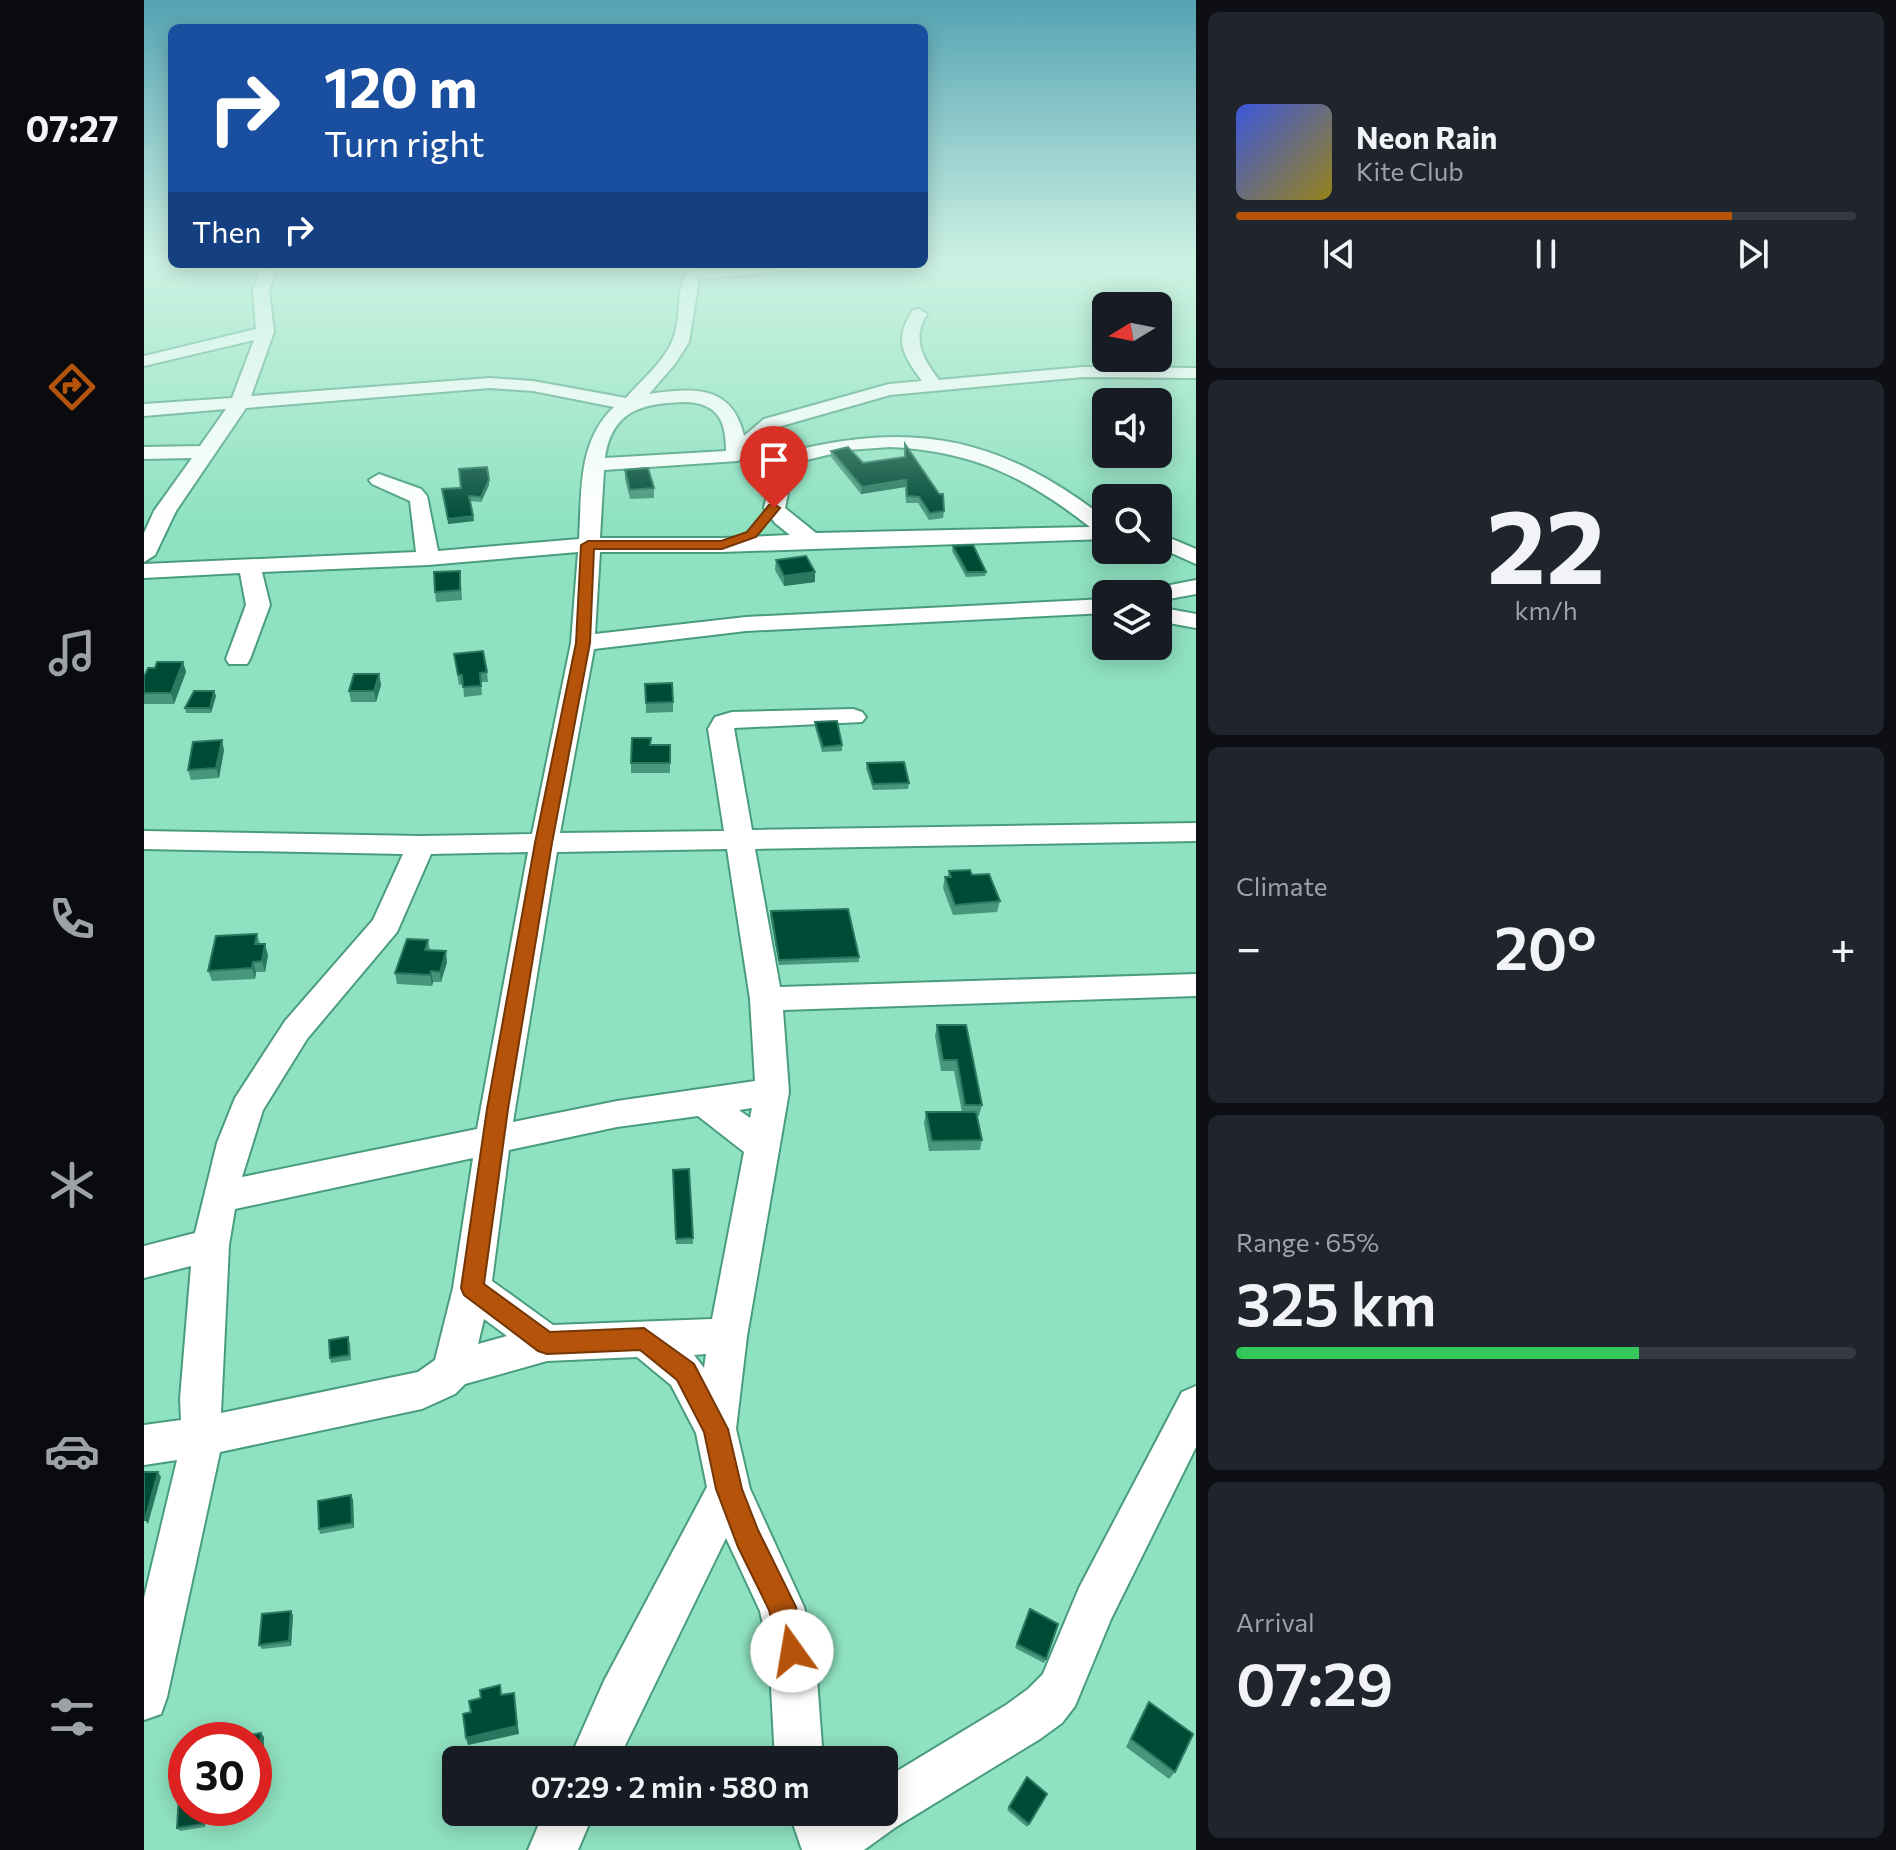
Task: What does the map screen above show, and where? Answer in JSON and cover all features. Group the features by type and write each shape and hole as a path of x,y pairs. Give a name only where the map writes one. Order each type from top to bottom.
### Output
{"street":[{"path":"144,361 193,349"},
{"path":"144,555 165,511 239,404 259,349"},
{"path":"453,1369 472,1288 493,1138 544,843 583,643 593,465 602,433 675,349"},
{"path":"911,349 934,385"},
{"path":"593,465 699,461 744,446 771,423 889,390 1083,372 1196,373"},
{"path":"144,410 490,383 533,386 630,404 671,397 716,402 731,420 744,446 785,459 868,442 916,443 953,450 993,460 1033,477 1092,521"},
{"path":"144,453 208,452"},
{"path":"722,545 752,534 774,508 785,459"},
{"path":"379,480 414,493 420,500 428,558"},
{"path":"774,508 782,519 811,540"},
{"path":"144,571 428,558 588,545 722,545 1092,531"},
{"path":"1172,546 1196,557"},
{"path":"238,659 258,605 249,566"},
{"path":"1172,591 1196,587"},
{"path":"583,643 746,624 1092,607"},
{"path":"1172,617 1196,621"},
{"path":"716,1429 728,1336 772,1092 766,999 737,840 721,729 724,722 853,717"},
{"path":"144,840 421,845 1196,832"},
{"path":"144,1697 203,1436 200,1399 211,1245 219,1197 247,1107 296,1030 386,925 421,845"},
{"path":"766,999 1196,985"},
{"path":"219,1197 617,1114 772,1092"},
{"path":"703,1101 763,1147"},
{"path":"144,1262 211,1245"},
{"path":"472,1288 547,1343"},
{"path":"144,1445 203,1436 422,1390 431,1387 453,1369 547,1343 728,1336"},
{"path":"644,1339 685,1372 716,1429 729,1489 748,1538 782,1607 792,1651 798,1746"},
{"path":"898,1798 1023,1722 1045,1706 1059,1690 1095,1604 1196,1405"},
{"path":"599,1746 729,1489"},
{"path":"553,1850 563,1826"},
{"path":"822,1836 845,1826"}],"building":[{"path":"905,444 939,494 943,494 944,511 930,513 919,497 907,496 906,480 862,487 831,451 848,447 863,463 905,457"},
{"path":"487,467 489,480 481,497 469,496 473,516 448,519 442,489 461,488 459,469"},
{"path":"648,468 654,488 630,490 625,470"},
{"path":"973,545 986,572 967,572 953,546"},
{"path":"806,556 815,572 784,576 776,560"},
{"path":"460,571 460,590 435,592 434,572"},
{"path":"483,651 487,672 480,673 481,686 463,687 454,654"},
{"path":"157,662 183,662 171,693 144,693 144,677 148,668 155,668"},
{"path":"354,674 379,674 374,691 349,691"},
{"path":"672,683 673,702 646,703 645,684"},
{"path":"194,691 214,691 210,708 185,708"},
{"path":"837,721 842,745 823,747 815,722"},
{"path":"632,738 651,738 650,745 670,745 670,763 631,763"},
{"path":"222,740 216,768 188,770 193,742"},
{"path":"904,762 909,783 873,784 867,763"},
{"path":"970,870 972,875 989,874 1000,901 955,905 945,877 951,877 949,871"},
{"path":"848,909 859,957 779,960 771,911"},
{"path":"257,934 255,944 265,944 262,961 253,962 252,968 208,971 216,936"},
{"path":"407,939 428,940 425,950 446,951 440,972 431,971 430,975 395,973"},
{"path":"937,1025 966,1025 982,1105 965,1105 957,1060 943,1060"},
{"path":"926,1112 976,1112 982,1140 932,1141"},
{"path":"689,1169 693,1238 676,1239 673,1170"},
{"path":"348,1337 349,1355 330,1358 329,1340"},
{"path":"144,1472 158,1472 145,1520 144,1520"},
{"path":"351,1495 352,1523 319,1529 318,1501"},
{"path":"1030,1609 1058,1624 1046,1659 1017,1644"},
{"path":"291,1611 289,1641 259,1645 262,1614"},
{"path":"500,1685 501,1695 514,1693 517,1726 466,1738 463,1714 471,1712 469,1701 481,1698 480,1690"},
{"path":"1149,1702 1193,1734 1175,1772 1131,1739"},
{"path":"1027,1777 1047,1794 1029,1824 1009,1807"}],"route":[{"path":"774,508 752,534 722,545 588,545 583,643 544,843 493,1138 472,1288 547,1343 644,1339 669,1356 685,1372 716,1429 729,1489 748,1538 782,1607 792,1651"}]}
